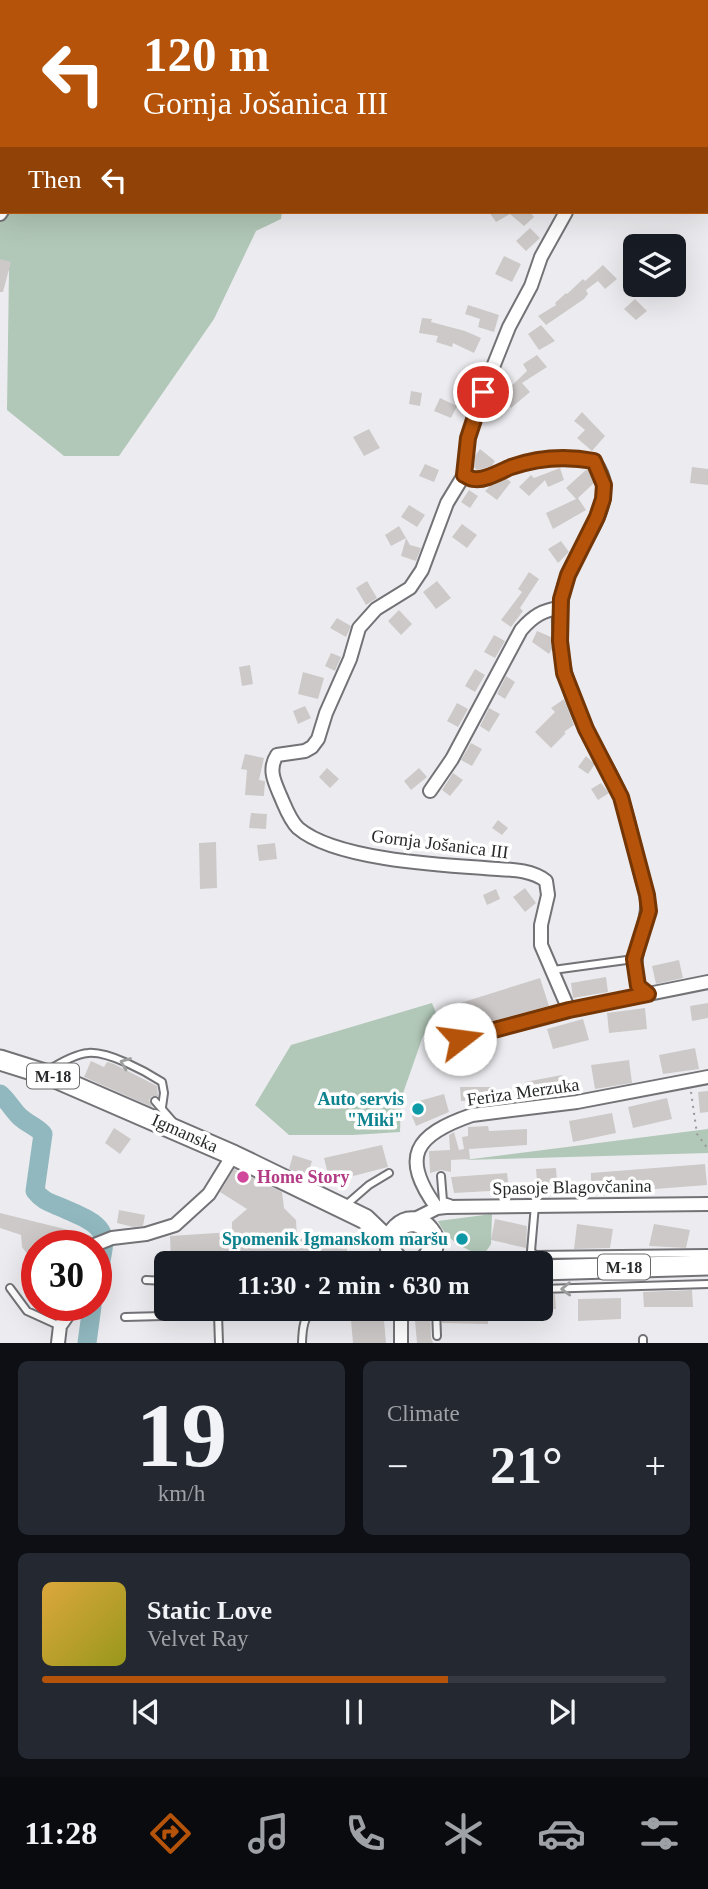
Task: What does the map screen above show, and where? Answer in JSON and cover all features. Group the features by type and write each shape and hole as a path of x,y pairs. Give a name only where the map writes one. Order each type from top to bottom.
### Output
{"main road":[{"name":"Igmanska","path":"0,1059 108,1094 365,1219 396,1251"},
{"name":"Igmanska","path":"365,1219 406,1223"},
{"name":"M-18","path":"406,1223 422,1224 432,1237 453,1251"},
{"path":"401,1251 394,1232 406,1223"},
{"path":"429,1251 433,1250 432,1237"},
{"name":"M-18","path":"553,1270 708,1265"}],"street":[{"name":"Gornja Jošanica III","path":"565,214 541,257 531,286 509,327 468,438 464,475 447,503 422,570 410,588 376,609 359,628 350,659 312,747 305,751 277,755 272,768 290,819 299,829 325,842 380,858 438,866 529,872 546,881 548,895 541,925 541,945 569,1010"},
{"path":"464,475 474,480 513,466 552,459 579,458 594,461 604,485 597,517 568,575 560,608 560,641 564,673 586,729 621,797 647,895 649,911 634,959 638,986 648,994"},
{"path":"430,791 452,760 521,630 541,612 560,608"},
{"path":"460,1039 569,1010 708,982"},
{"name":"Feriza Merzuka","path":"437,1208 420,1182 415,1167 416,1154 426,1139 453,1122 472,1115 577,1102 708,1077"},
{"path":"112,1238 146,1234 175,1225 209,1194 233,1155"},
{"name":"Spasoje Blagovčanina","path":"437,1208 708,1204"},
{"path":"406,1223 437,1208"},
{"path":"432,1237 431,1221 437,1208"},
{"path":"58,1343 60,1326 64,1321"},
{"path":"401,1321 401,1343"}],"lane":[{"path":"553,970 634,959"},
{"path":"43,1073 82,1054 90,1052 103,1055 146,1072 162,1082 162,1107"},
{"path":"155,1101 180,1131"},
{"path":"343,1208 369,1185 389,1173"},
{"path":"441,1176 443,1201 458,1206"},
{"path":"536,1205 531,1251 535,1255 708,1253"},
{"path":"146,1280 154,1280"},
{"path":"553,1289 708,1284"},
{"path":"10,1288 27,1311 60,1326"},
{"path":"125,1317 154,1316"},
{"path":"218,1321 219,1343"},
{"path":"303,1343 304,1321"},
{"path":"436,1321 437,1336"}],"path":[{"path":"690,1080 697,1134 708,1149"}],"green space":[{"path":"0,214 282,214 281,219 256,231 214,319 119,456 64,456 7,410 9,270 0,262"},
{"path":"432,1003 443,1030 423,1036 401,1099 400,1132 289,1135 255,1105 291,1045"},
{"path":"708,1129 708,1153 464,1160"},
{"path":"492,1214 491,1244 486,1251 469,1250 446,1234 438,1221"}],"building":[{"path":"490,214 510,214 496,222"},
{"path":"510,214 532,214 534,217 524,226"},
{"path":"530,228 540,238 526,251 516,241"},
{"path":"504,256 521,264 512,282 495,274"},
{"path":"0,259 11,262 3,292 0,292"},
{"path":"603,265 617,279 605,289 598,281 586,290 588,294 584,299 546,325 538,316 556,305 566,293"},
{"path":"635,299 647,311 636,320 624,309"},
{"path":"468,305 499,315 494,332 478,327 480,319 465,314"},
{"path":"422,318 432,319 431,322 481,338 474,353 453,343 452,347 436,342 438,336 419,333"},
{"path":"541,325 555,341 539,350 528,334"},
{"path":"537,355 547,367 522,383 530,392 511,408 501,396 527,371 523,364"},
{"path":"411,391 422,393 420,406 409,404"},
{"path":"440,398 457,406 451,418 434,411"},
{"path":"582,412 605,436 592,451 577,438 585,430 574,421"},
{"path":"369,429 380,448 364,456 353,437"},
{"path":"480,449 495,461 492,466 477,470 474,467 475,456"},
{"path":"425,464 439,470 434,482 419,476"},
{"path":"692,467 708,469 708,485 690,483"},
{"path":"560,468 564,480 548,487 545,480 529,496 519,487 531,475 534,478"},
{"path":"587,469 595,482 578,498 586,510 553,529 546,513 576,499 566,488"},
{"path":"507,479 511,482 497,500 485,491 490,486"},
{"path":"469,490 478,496 470,508 461,502"},
{"path":"409,505 425,515 417,527 401,517"},
{"path":"462,524 477,535 467,548 452,537"},
{"path":"399,526 406,538 391,546 385,535"},
{"path":"406,538 410,545 421,548 416,561 401,556"},
{"path":"561,541 569,552 558,563 548,549"},
{"path":"529,572 539,579 520,608 523,611 511,627 501,620 522,592 518,589"},
{"path":"367,581 377,598 366,605 356,588"},
{"path":"437,581 451,598 436,609 423,592"},
{"path":"399,610 412,624 401,635 388,621"},
{"path":"337,618 351,626 346,637 330,628"},
{"path":"537,631 551,637 552,649 549,654 532,642"},
{"path":"494,635 505,641 495,658 484,652"},
{"path":"331,653 341,657 335,671 325,666"},
{"path":"250,665 253,684 242,686 239,667"},
{"path":"475,669 485,675 475,692 465,686"},
{"path":"303,672 324,678 318,699 298,694"},
{"path":"506,676 515,682 505,699 497,694"},
{"path":"564,699 574,725 564,732 566,733 551,748 535,732 555,712 551,708"},
{"path":"457,703 468,709 458,727 447,721"},
{"path":"305,706 311,718 298,724 293,711"},
{"path":"489,708 500,714 489,732 480,726"},
{"path":"471,743 482,749 472,766 461,760"},
{"path":"245,754 264,758 259,780 265,781 264,796 245,795 247,770 241,769"},
{"path":"586,756 595,764 588,774 578,767"},
{"path":"327,768 339,779 330,788 319,777"},
{"path":"419,768 427,777 411,790 404,781"},
{"path":"453,773 463,780 450,796 442,790"},
{"path":"601,783 609,793 598,800 591,789"},
{"path":"251,813 267,814 266,829 249,828"},
{"path":"498,820 508,828 502,835 492,828"},
{"path":"216,842 217,888 200,889 199,843"},
{"path":"275,843 277,859 259,861 257,845"},
{"path":"525,888 536,903 525,912 513,897"},
{"path":"496,889 500,899 487,905 483,895"},
{"path":"679,960 683,978 656,984 652,966"},
{"path":"606,977 608,992 573,998 571,983"},
{"path":"540,978 549,1006 462,1029 454,1005"},
{"path":"708,1003 708,1018 692,1021 690,1006"},
{"path":"645,1008 647,1029 609,1033 607,1013"},
{"path":"583,1019 589,1040 553,1049 547,1029"},
{"path":"695,1048 699,1069 663,1074 659,1055"},
{"path":"629,1060 632,1083 595,1089 591,1065"},
{"path":"91,1061 104,1067 107,1062 114,1064 157,1086 158,1096 152,1096 149,1100 152,1107 84,1077"},
{"path":"562,1075 566,1095 528,1099 525,1082"},
{"path":"460,1087 493,1087 494,1100 461,1101"},
{"path":"708,1091 708,1112 700,1113 698,1092"},
{"path":"444,1094 449,1112 416,1126 412,1116 419,1101"},
{"path":"667,1098 672,1119 633,1128 628,1107"},
{"path":"612,1113 616,1133 573,1142 569,1121"},
{"path":"488,1126 489,1131 527,1129 527,1145 469,1149 470,1159 451,1160 451,1172 441,1170 430,1173 429,1151 450,1150 449,1135 454,1132 459,1150 464,1149 462,1137 468,1136 468,1127"},
{"path":"114,1128 131,1139 120,1154 105,1143"},
{"path":"382,1145 388,1167 330,1182 324,1158"},
{"path":"293,1155 312,1161 307,1177 289,1169"},
{"path":"705,1164 707,1185 655,1189 655,1185 591,1188 591,1173"},
{"path":"556,1168 558,1195 538,1196 536,1169"},
{"path":"234,1169 282,1192 284,1208 296,1220 297,1238 347,1236 347,1251 171,1251 170,1236 232,1232 232,1222 247,1209 220,1192"},
{"path":"507,1173 509,1190 454,1193 451,1177"},
{"path":"119,1210 145,1215 143,1226 133,1227 117,1223"},
{"path":"0,1213 69,1230 21,1230 21,1235 0,1228"},
{"path":"495,1219 527,1226 526,1248 491,1240"},
{"path":"577,1224 613,1229 610,1248 574,1249"},
{"path":"654,1224 690,1230 686,1248 649,1246"},
{"path":"692,1290 693,1307 644,1307 643,1292"},
{"path":"555,1294 556,1309 553,1309"},
{"path":"621,1298 621,1319 578,1321 578,1299"},
{"path":"351,1321 384,1321 386,1343 353,1343"},
{"path":"415,1321 430,1321 433,1343 417,1343"},
{"path":"442,1321 488,1321 488,1324"}],"waterway":[{"path":"0,1094 19,1116 43,1134 35,1191 40,1197 88,1220 100,1230"},
{"path":"87,1343 90,1321"}],"place":[{"name":"Auto servis \"Miki\"","path":"418,1109"},
{"name":"Home Story","path":"243,1177"},
{"name":"Spomenik Igmanskom maršu","path":"462,1239"}],"route":[{"path":"460,1039 569,1010 648,994 638,986 634,959 649,911 647,895 621,797 586,729 564,673 560,641 561,599 568,575 603,499 601,473 594,461 579,458 552,459 513,466 474,480 464,475 468,438 483,392"}]}
